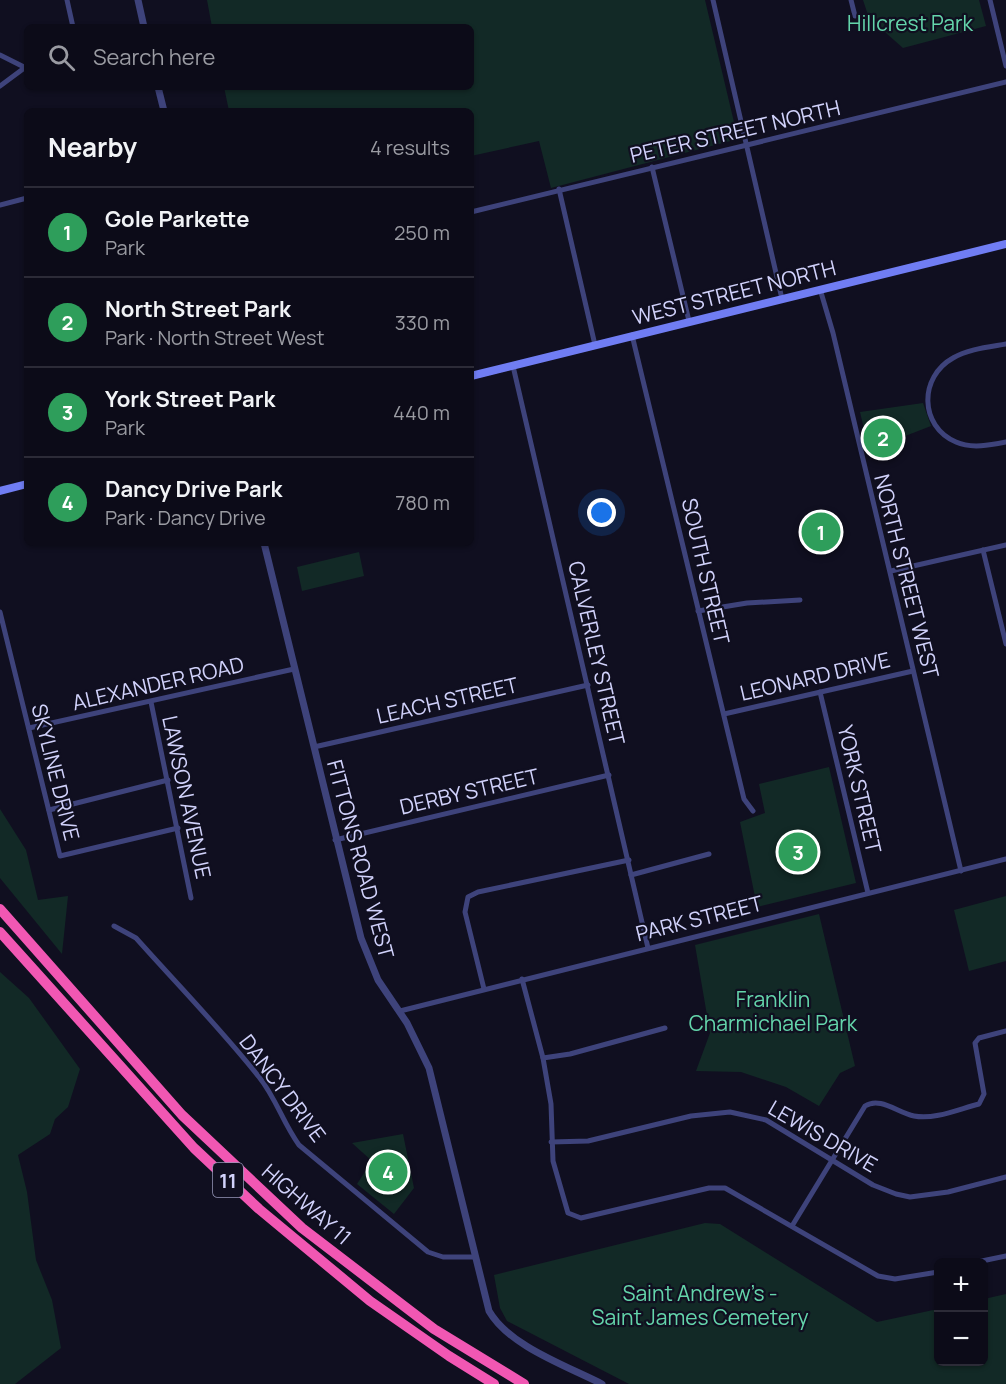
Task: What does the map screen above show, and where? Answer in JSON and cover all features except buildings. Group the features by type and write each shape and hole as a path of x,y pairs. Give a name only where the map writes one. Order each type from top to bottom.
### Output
{"highway":[{"name":"HIGHWAY 11","path":"0,909 182,1115 302,1228 434,1329 524,1384"},
{"name":"HIGHWAY 11","path":"0,932 194,1148 259,1209 370,1301 448,1356 494,1384"}],"main road":[{"name":"WEST STREET NORTH","path":"474,375 1006,244"},
{"path":"0,491 24,485"}],"street":[{"path":"67,0 72,24"},
{"path":"138,0 143,24"},
{"path":"713,0 782,299"},
{"path":"851,0 855,16"},
{"path":"990,0 1006,66"},
{"path":"0,55 24,66"},
{"path":"0,86 24,67"},
{"name":"PETER STREET NORTH","path":"474,211 1006,82"},
{"path":"159,90 163,108"},
{"path":"652,167 689,321"},
{"path":"559,189 595,345"},
{"path":"0,205 24,199"},
{"name":"NORTH STREET WEST","path":"820,289 891,571 962,871"},
{"name":"SOUTH STREET","path":"632,335 744,799 753,811"},
{"path":"1006,344 952,358 933,377 927,402 930,418 954,441 978,446 1006,442"},
{"name":"CALVERLEY STREET","path":"513,366 648,948"},
{"path":"891,571 1006,544"},
{"name":"FITTONS ROAD WEST","path":"265,546 335,840 365,951 378,980 399,1011 429,1068 489,1311 510,1336 602,1384"},
{"path":"983,550 1006,643"},
{"path":"698,612 747,603 800,600"},
{"name":"SKYLINE DRIVE","path":"0,612 60,856 178,828"},
{"name":"ALEXANDER ROAD","path":"29,728 294,669"},
{"name":"LEONARD DRIVE","path":"724,714 913,670"},
{"name":"LEACH STREET","path":"314,747 588,685"},
{"name":"YORK STREET","path":"820,692 868,893"},
{"name":"LAWSON AVENUE","path":"151,702 191,898"},
{"name":"DERBY STREET","path":"335,840 609,775"},
{"path":"49,810 168,780"},
{"path":"632,875 709,854"},
{"name":"PARK STREET","path":"399,1011 1006,859"},
{"path":"484,989 465,912 468,897 478,892 628,861"},
{"name":"DANCY DRIVE","path":"114,926 136,938 260,1078 281,1110 287,1129 299,1145 428,1252 443,1257 474,1257"},
{"path":"522,979 543,1058 551,1104 553,1161 568,1213 581,1218 709,1188 725,1188 742,1196 846,1260 878,1276 895,1279 934,1273"},
{"path":"543,1058 570,1054 665,1028"},
{"path":"792,1226 860,1112 871,1102 916,1117 934,1116 979,1104 984,1094 975,1043 979,1038 1006,1031"},
{"name":"LEWIS DRIVE","path":"551,1142 588,1141 692,1116 730,1112 766,1120 873,1185 910,1197 948,1191 1006,1177"},
{"path":"988,1260 1006,1256"}],"green space":[{"path":"207,0 705,0 738,139 551,188 539,141 474,155 474,108 228,108 225,90 474,90 474,24 211,24"},
{"name":"Hillcrest Park","path":"863,0 979,0 986,26 903,48 869,18"},
{"path":"923,403 931,426 869,450 860,412"},
{"path":"828,521 831,540 815,544 810,525"},
{"path":"359,552 364,576 302,591 297,567"},
{"path":"829,767 856,883 757,907 740,822 765,813 759,784"},
{"path":"0,809 26,850 38,900 68,896 62,954 0,878"},
{"path":"1006,896 1006,961 969,971 954,910"},
{"name":"Franklin Charmichael Park","path":"819,914 855,1066 840,1073 819,1106 786,1087 741,1072 696,1071 710,1033 695,945"},
{"path":"0,972 29,998 80,1069 68,1107 55,1119 50,1134 18,1155 27,1192 36,1260 52,1300 61,1348 15,1384 0,1384"},
{"path":"403,1134 414,1188 394,1214 357,1184 372,1161 352,1143"},
{"name":"Saint Andrew's - Saint James Cemetery","path":"705,1223 720,1224 877,1322 934,1310 934,1366 988,1366 988,1298 1006,1294 1006,1384 629,1384 507,1321 500,1308 494,1275"}],"place":[{"name":"North Street Park","path":"883,438"},
{"name":"Gole Parkette","path":"821,532"},
{"name":"York Street Park","path":"798,852"},
{"name":"Dancy Drive Park","path":"388,1172"}]}
